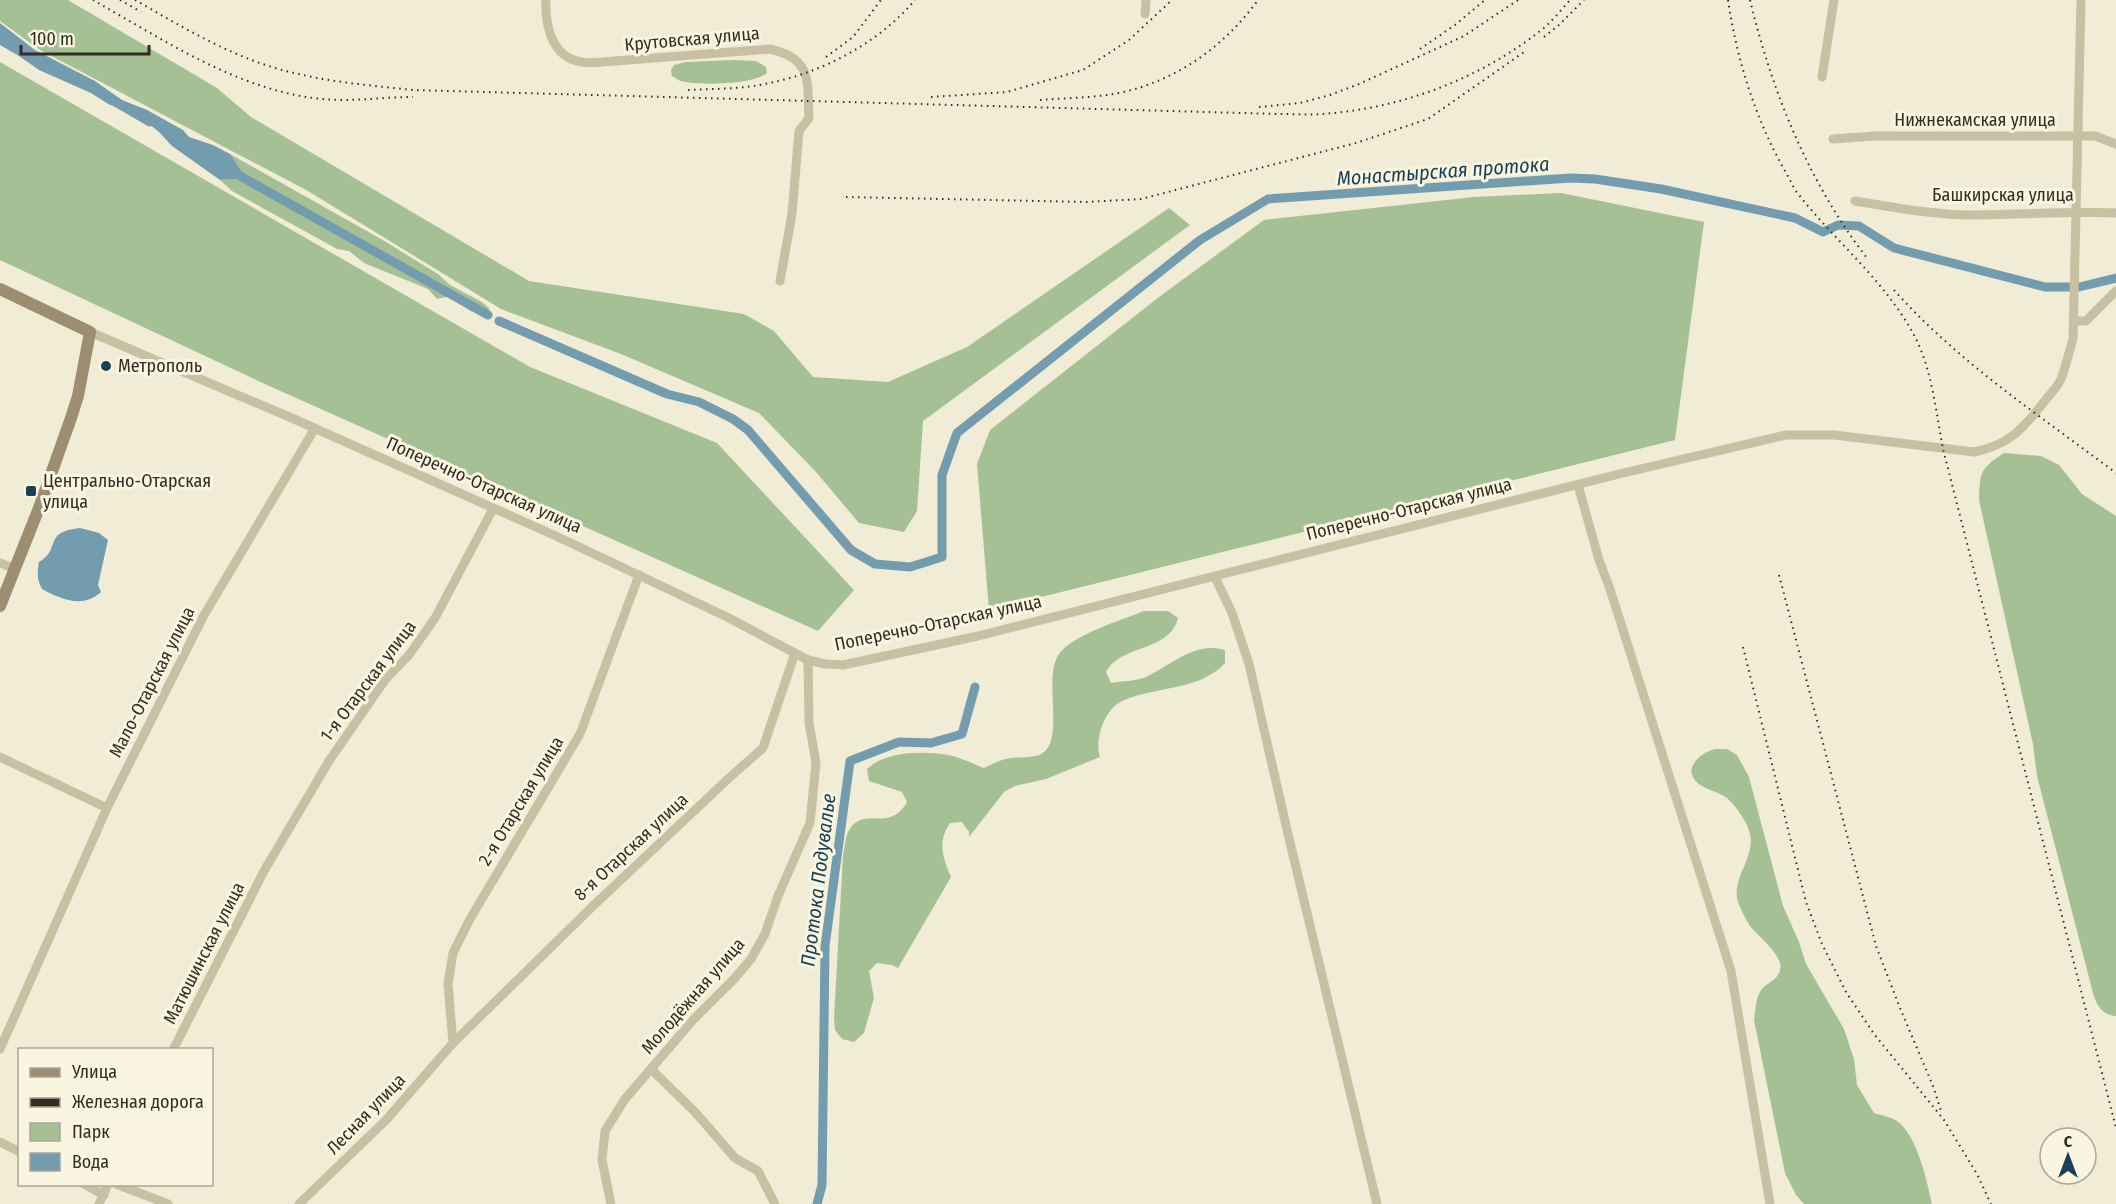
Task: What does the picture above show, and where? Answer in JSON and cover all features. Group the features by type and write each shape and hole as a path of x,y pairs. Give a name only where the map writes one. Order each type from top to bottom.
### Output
{"street":[{"name":"Крутовская улица","path":"546,0 550,35 559,50 574,61 602,62 770,49 785,52 803,67 807,81 809,118 798,130 792,214 780,281"},
{"path":"1145,14 1146,0"},
{"path":"1822,77 1833,0"},
{"name":"Поперечно-Отарская улица","path":"0,289 90,332 315,428 639,575 727,617 808,660 843,665 978,636 1786,435 1834,435 1974,452 1989,449 2004,442 2025,426 2060,382 2073,339 2080,0"},
{"name":"Нижнекамская улица","path":"1833,139 1874,136 2103,137 2109,143 2116,144"},
{"name":"Башкирская улица","path":"1855,201 1918,211 1963,215 2116,213"},
{"path":"2075,321 2086,321 2116,291"},
{"path":"0,606 71,418 78,396 90,332"},
{"name":"Мало-Отарская улица","path":"0,1049 107,808 203,617 315,428"},
{"path":"1578,485 1599,560 1731,971 1770,1204"},
{"name":"1-я Отарская улица","path":"264,871 329,761 385,680 409,655 435,618 493,508"},
{"path":"0,563 15,569"},
{"name":"2-я Отарская улица","path":"453,1043 448,984 453,952 470,919 580,734 639,575"},
{"path":"1215,577 1232,613 1249,664 1377,1204"},
{"name":"8-я Отарская улица","path":"453,1043 593,906 763,748 795,653"},
{"name":"Молодёжная улица","path":"611,1204 602,1160 605,1131 625,1099 693,1020 751,959 765,934 778,896 810,823 816,763 809,723 808,660"},
{"path":"0,757 107,808"},
{"name":"Матюшинская улица","path":"174,1048 264,871"},
{"name":"Лесная улица","path":"298,1204 386,1120 453,1043"},
{"path":"651,1069 695,1112 735,1158 758,1171 775,1204"},
{"path":"0,1142 18,1151"},
{"path":"85,1186 101,1199"},
{"path":"119,1186 168,1204"}],"green space":[{"path":"0,0 68,0 217,88 251,117 529,281 744,314 774,331 813,377 888,382 967,347 1169,208 1190,225 923,421 917,511 904,532 859,523 816,472 759,413 621,354 501,309 308,191 40,50 0,21"},
{"path":"756,61 766,67 767,73 751,80 716,84 683,82 672,76 671,70 674,65 686,62"},
{"path":"0,62 530,367 717,443 854,590 818,631 267,385 0,260"},
{"path":"230,154 381,239 490,309 477,313 454,299 448,297 437,299 428,289 364,263 349,251 337,249 232,191 220,180 246,178"},
{"path":"1561,193 1704,222 1675,440 989,610 977,464 990,430 1159,297 1264,220 1474,197"},
{"path":"2004,453 2041,456 2059,465 2082,494 2116,516 2116,1016 2103,1011 2093,993 2037,776 2033,744 1979,500 1983,472 1990,463"},
{"path":"1144,611 1168,611 1178,618 1173,629 1165,637 1113,663 1106,672 1111,683 1144,678 1185,655 1204,649 1225,650 1225,663 1203,679 1135,696 1116,705 1102,725 1099,742 1100,757 1046,779 1015,786 1004,792 969,837 969,832 962,822 950,823 942,843 951,877 898,968 877,963 869,971 874,998 864,1033 854,1042 842,1039 835,1030 834,1018 843,855 846,837 854,824 868,818 892,817 900,812 907,802 902,792 869,781 867,769 884,759 905,754 948,755 984,768 1005,759 1041,754 1048,747 1052,736 1054,665 1059,654 1065,647 1086,634"},
{"path":"1715,749 1727,749 1737,755 1749,777 1783,906 1806,964 1844,1029 1854,1059 1857,1085 1874,1113 1897,1121 1910,1137 1920,1159 1932,1204 1804,1204 1796,1195 1785,1173 1754,1020 1759,993 1778,976 1780,964 1774,952 1748,923 1738,902 1738,884 1750,847 1751,838 1747,824 1727,798 1699,784 1692,773 1694,763 1698,758"}],"water":[{"path":"0,23 35,50 95,81 122,100 147,110 183,130 189,137 213,145 230,154 246,178 220,180 172,146 134,112 125,107 110,105 91,93 39,70 0,45"},
{"path":"80,528 99,533 108,540 98,585 101,592 87,600 72,601 42,589 38,573 39,562 50,552 56,537 68,530"}],"waterway":[{"path":"112,100 150,122"},
{"path":"233,172 488,315"},
{"name":"Монастырская протока","path":"499,321 667,394 699,402 733,419 748,430 851,550 875,564 910,567 942,557 942,475 957,433 1200,240 1268,199 1570,178 1595,179 1661,189 1795,218 1823,232 1838,225 1859,226 1894,248 2045,287 2079,287 2116,278"},
{"name":"Протока Подувалье","path":"817,1204 822,1185 825,946 850,761 899,742 931,743 962,734 975,687"}],"railway":[{"path":"93,0 203,62 261,86 322,99 413,97"},
{"path":"120,0 141,12"},
{"path":"135,0 219,46 272,67 324,79 413,90 1305,114 1351,111 1381,105 1411,98 1468,76 1521,45 1545,27 1570,0"},
{"path":"826,57 853,37 881,0"},
{"path":"688,90 753,86 776,82 821,67 842,57 881,32 915,0"},
{"path":"931,97 1007,92 1083,70 1129,40 1172,0"},
{"path":"1040,100 1109,95 1160,80 1179,71 1214,47 1245,17 1258,0"},
{"path":"1420,49 1455,25 1485,0"},
{"path":"1259,107 1300,103 1359,84 1464,36 1518,0"},
{"path":"1544,37 1584,0"},
{"path":"1728,0 1736,45 1756,109 1774,151 1793,186 1813,212 1889,297 1914,335 1925,362 1933,391 1943,449 2116,1128"},
{"path":"1750,0 1769,69 1795,135 1827,199 1867,258"},
{"path":"846,197 1086,202 1141,199 1356,143 1428,119 1527,50"},
{"path":"1894,290 1945,341 1972,364 2116,473"},
{"path":"1779,575 1876,946 1933,1086 1942,1114"},
{"path":"1743,647 1806,902 1822,944 1846,992 1874,1034 1944,1120 1977,1174 1991,1204"}],"place":[{"name":"Метрополь","path":"106,366"},
{"name":"Центрально-Отарская улица","path":"31,491"}]}
